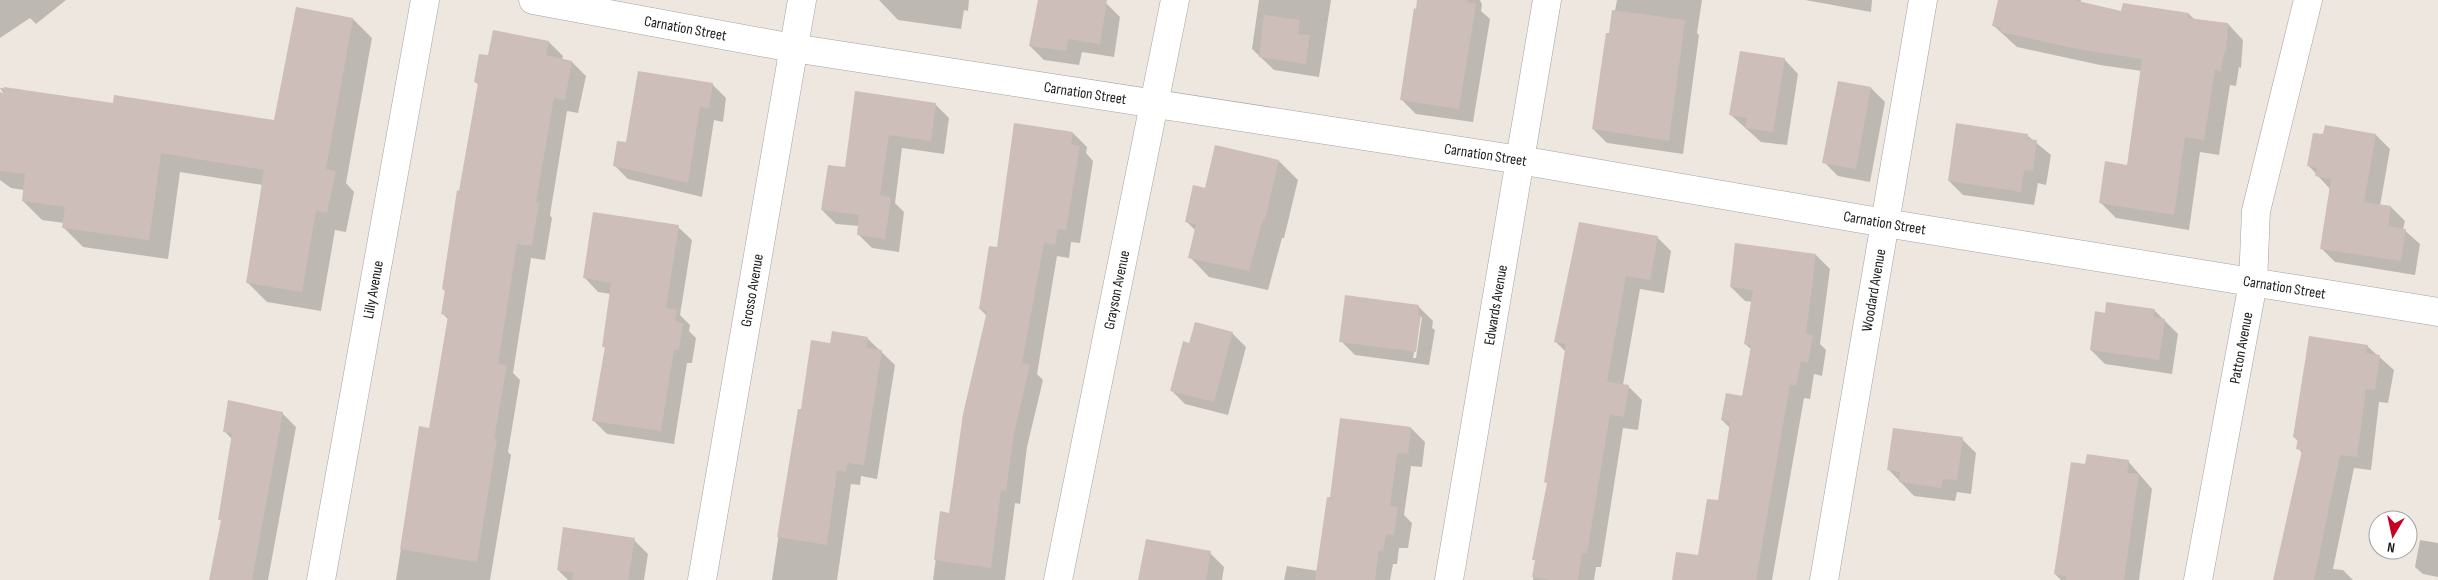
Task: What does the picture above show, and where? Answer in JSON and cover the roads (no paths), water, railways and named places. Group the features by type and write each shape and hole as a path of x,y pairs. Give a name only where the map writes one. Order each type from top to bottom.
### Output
{"street":[{"name":"Lilly Avenue","path":"321,580 425,0"},
{"name":"Carnation Street","path":"533,0 793,48 1154,106 1520,160 1885,223 2438,312"},
{"name":"Grosso Avenue","path":"702,580 802,0"},
{"name":"Grayson Avenue","path":"1058,580 1175,0"},
{"name":"Edwards Avenue","path":"1449,580 1547,0"},
{"name":"Woodard Avenue","path":"1824,580 1923,0"},
{"name":"Patton Avenue","path":"2198,580 2253,283 2256,211 2308,0"}]}
